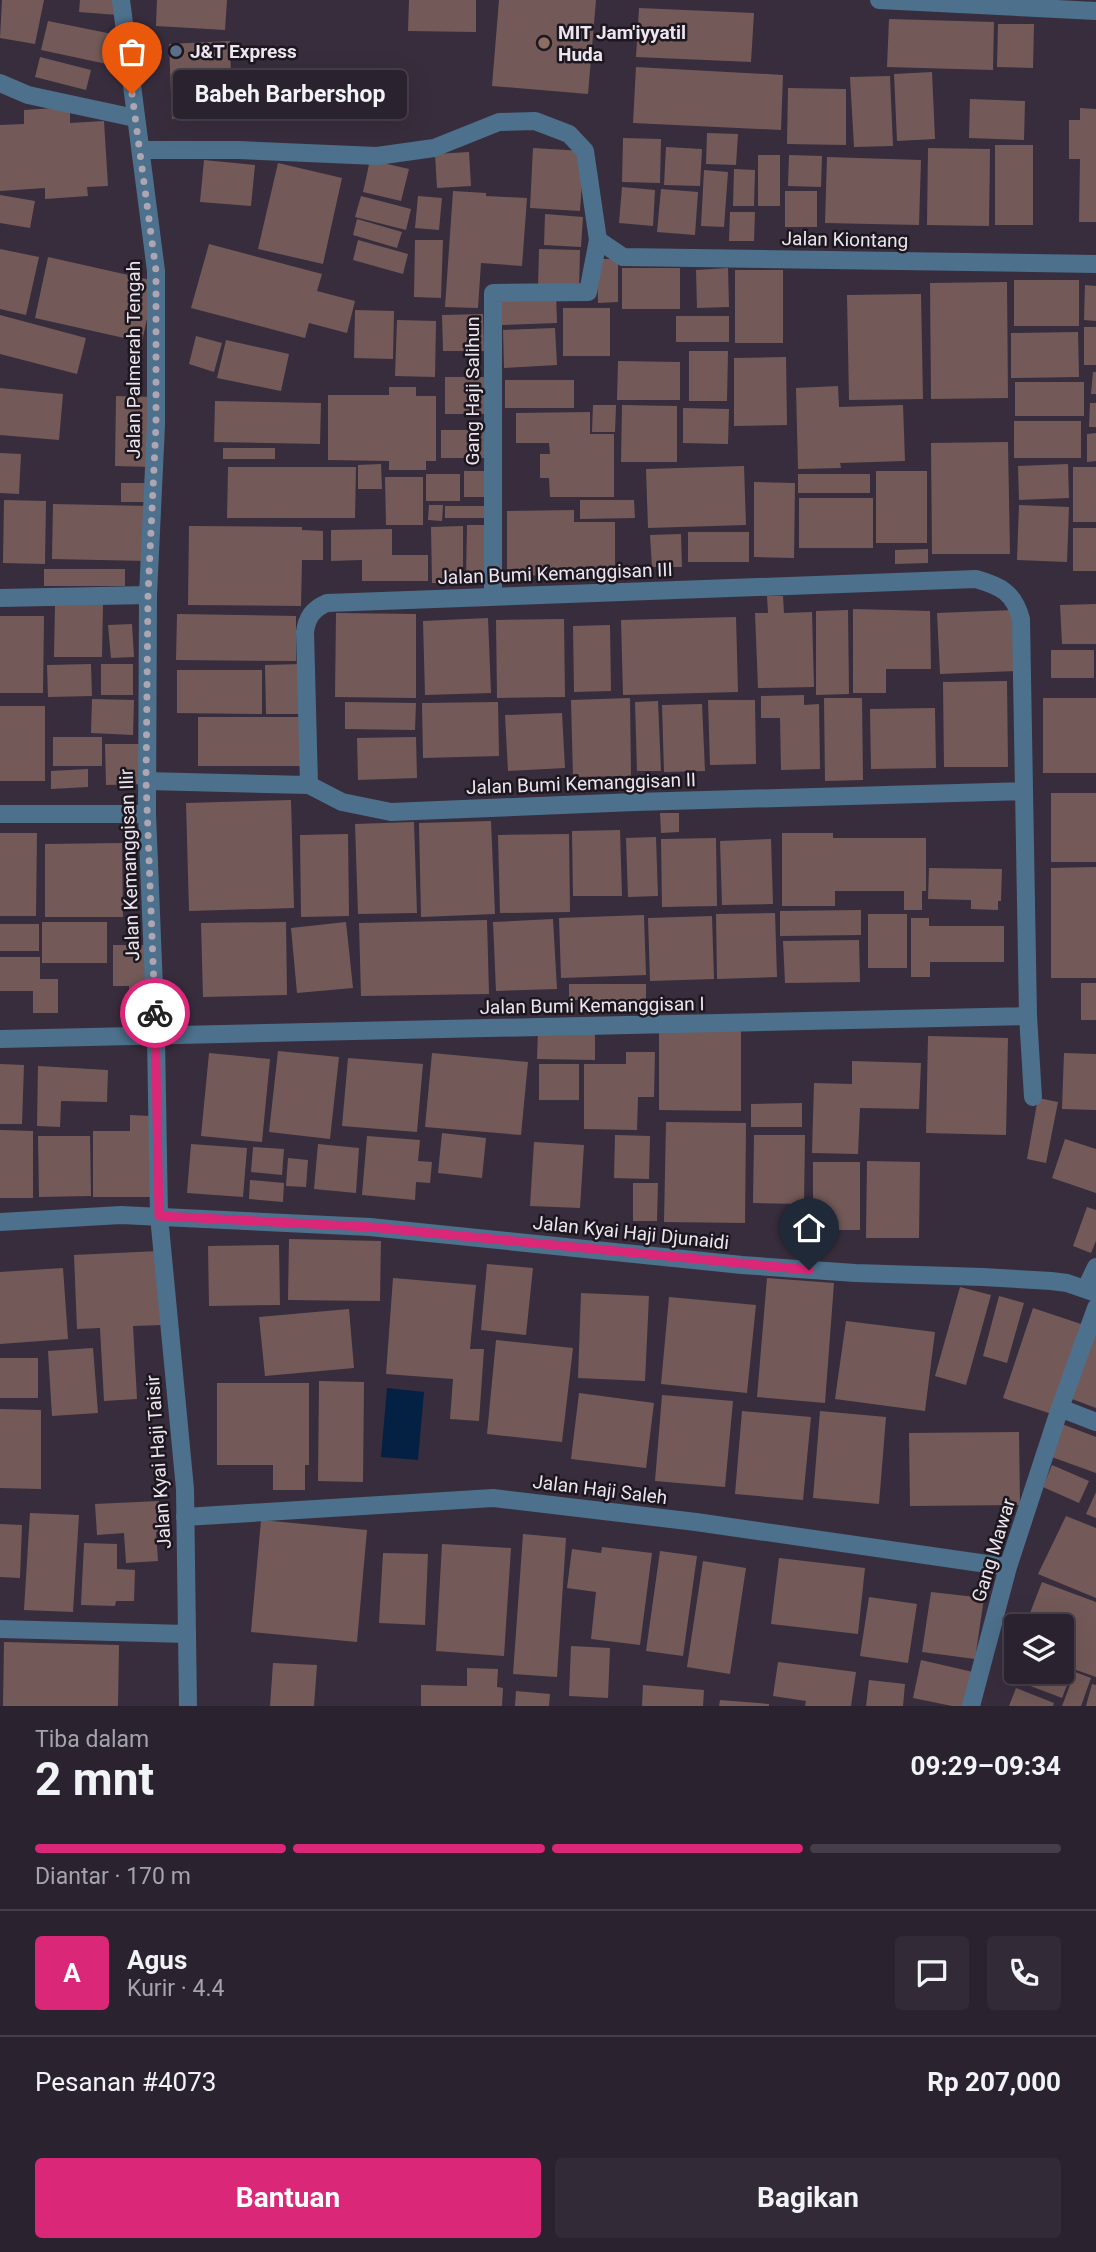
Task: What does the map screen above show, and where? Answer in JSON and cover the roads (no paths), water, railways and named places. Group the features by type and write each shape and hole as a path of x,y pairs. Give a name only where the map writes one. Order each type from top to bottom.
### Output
{"street":[{"name":"Jalan Palmerah Tengah","path":"121,0 156,271 156,425 148,595"},
{"path":"879,0 1096,11"},
{"path":"0,83 28,95 135,118"},
{"path":"141,150 238,150 377,156 434,148 499,122 535,121 569,134 585,151 598,240"},
{"name":"Jalan Kiontang","path":"598,240 623,257 1096,264"},
{"name":"Gang Haji Salihun","path":"493,596 493,293 588,292 598,240"},
{"name":"Jalan Bumi Kemanggisan III","path":"309,785 305,632 306,622 312,613 327,603 976,579 994,585 1010,595 1021,619 1024,791"},
{"path":"0,597 148,595"},
{"name":"Jalan Kemanggisan Ilir","path":"148,595 146,781 156,1037 159,1216"},
{"name":"Jalan Bumi Kemanggisan II","path":"146,781 309,785 342,802 391,812 1024,791"},
{"path":"1024,791 1028,1016 1033,1097"},
{"path":"0,814 147,814"},
{"name":"Jalan Bumi Kemanggisan I","path":"0,1039 1028,1016"},
{"name":"Jalan Kyai Haji Djunaidi","path":"0,1222 121,1215 370,1227 742,1265 855,1273 1024,1279 1067,1283 1091,1291"},
{"name":"Jalan Kyai Haji Taisir","path":"159,1216 185,1489 188,1706"},
{"path":"1091,1291 1096,1267"},
{"name":"Gang Mawar","path":"971,1706 1008,1567 1096,1308"},
{"path":"1060,1408 1096,1422"},
{"name":"Jalan Haji Saleh","path":"185,1517 493,1498 695,1522 1008,1567"},
{"path":"0,1629 187,1634"}],"water":[{"path":"387,1388 424,1392 418,1460 381,1457"}],"place":[{"name":"MIT Jam'iyyatil Huda","path":"544,43"},
{"name":"J&T Express","path":"176,51"},
{"name":"Babeh Barbershop","path":"132,94"}]}
